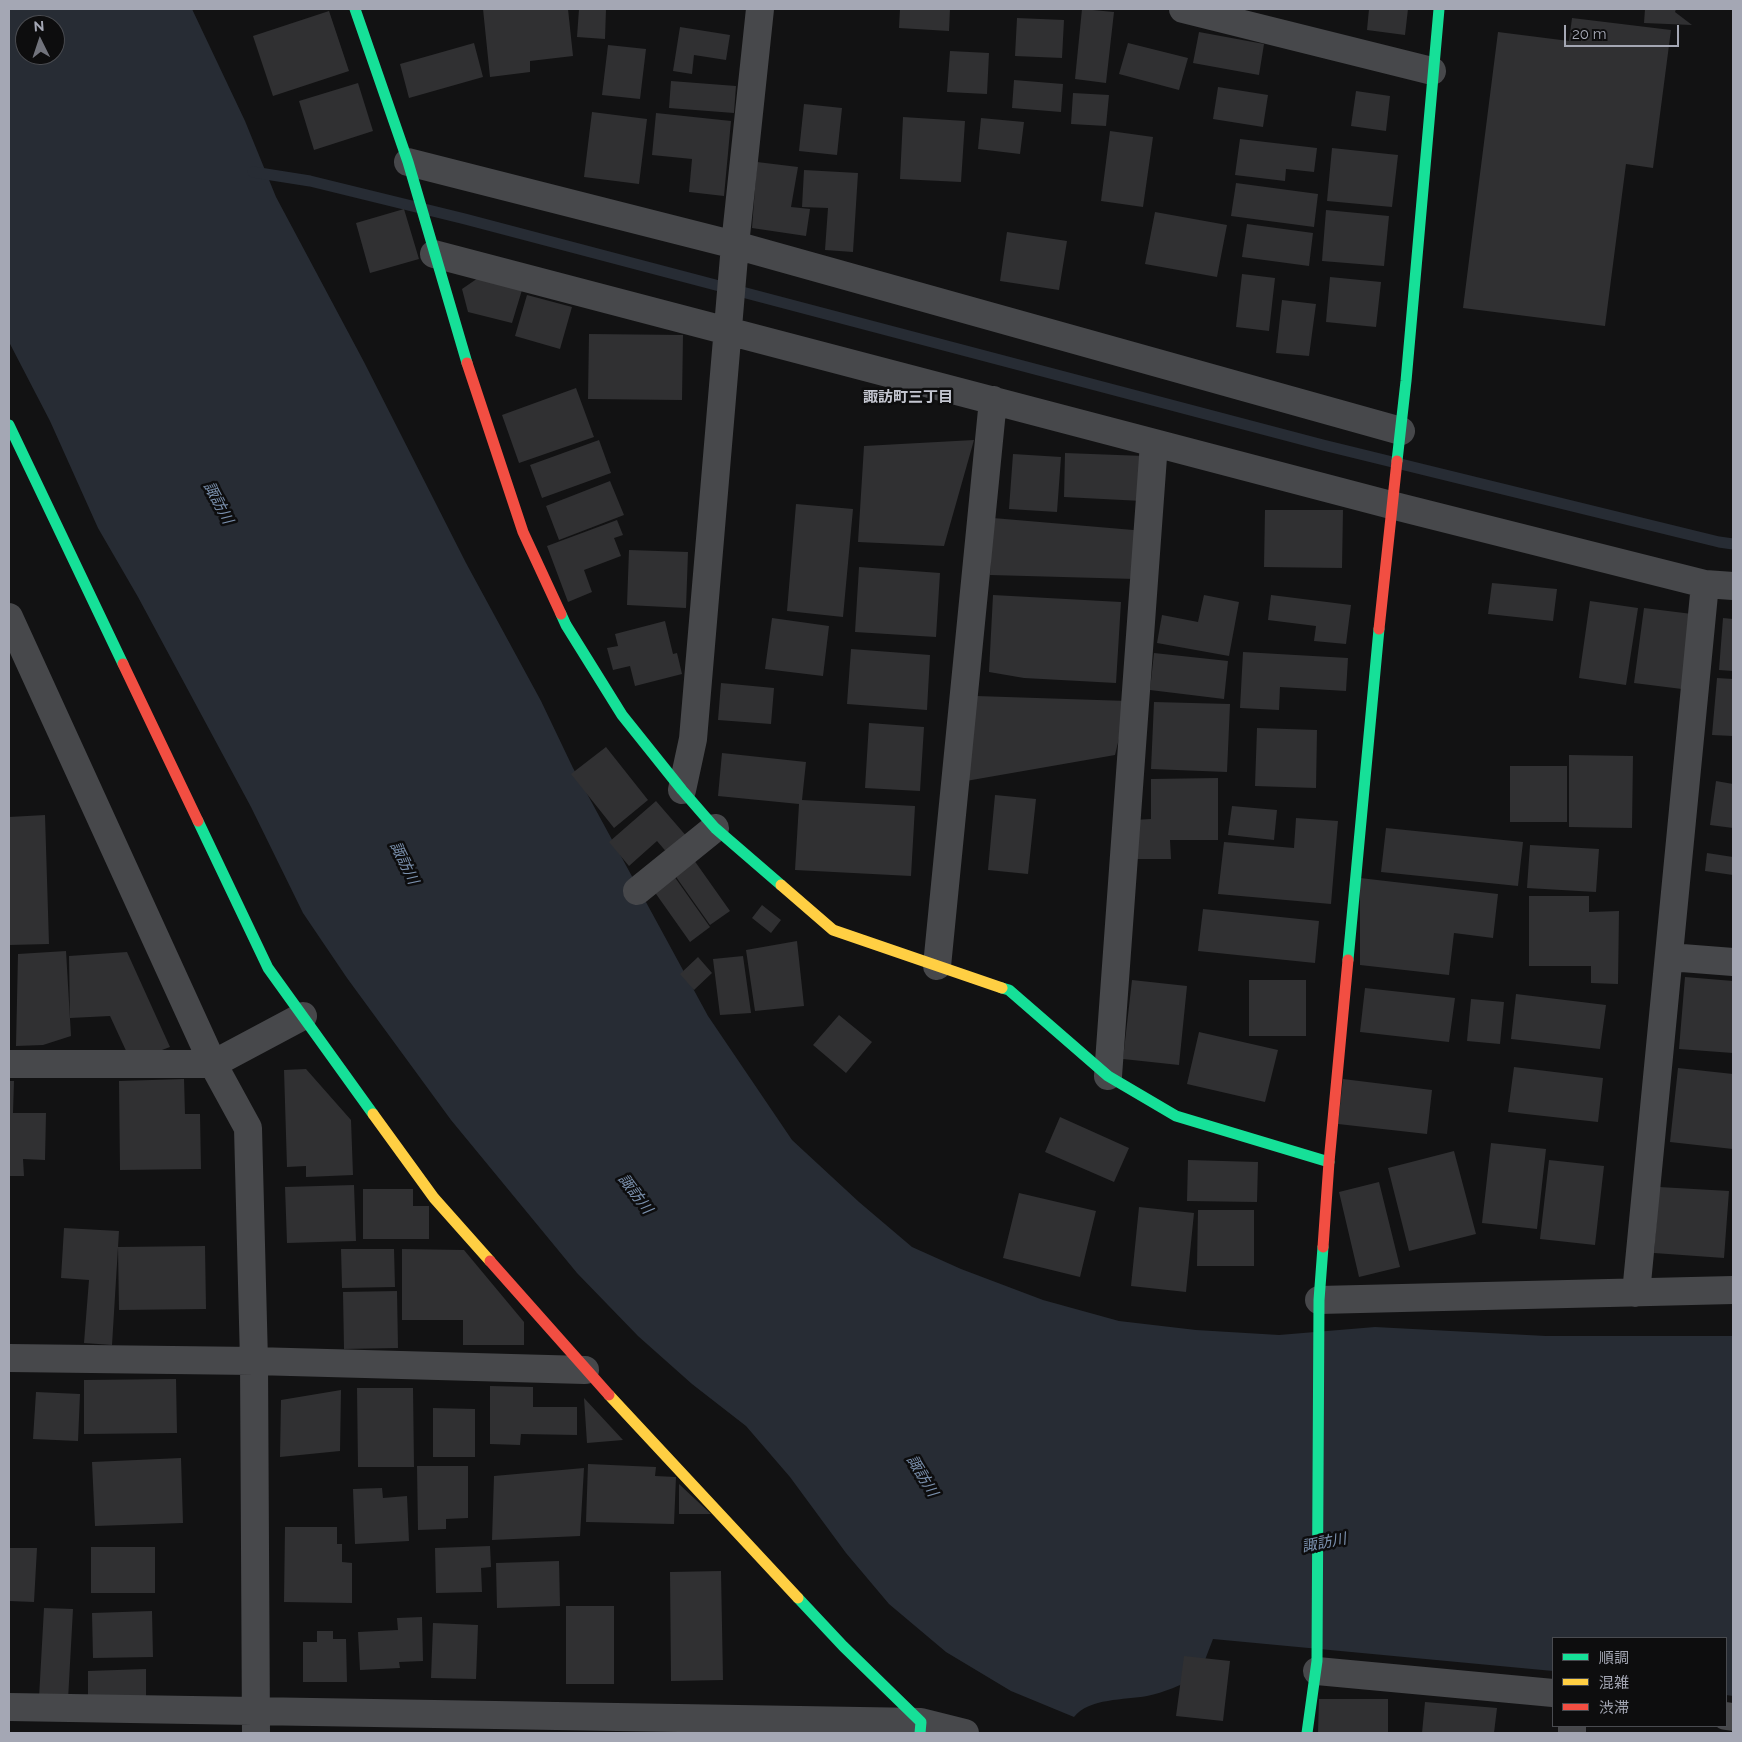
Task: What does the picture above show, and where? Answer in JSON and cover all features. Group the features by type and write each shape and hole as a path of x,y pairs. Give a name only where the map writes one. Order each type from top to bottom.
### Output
{"street":[{"path":"355,9 408,162 472,381 527,541 566,625 622,715 682,790 715,828 833,930 1009,990 1108,1076 1176,1116 1329,1162"},
{"path":"682,790 693,739 735,245 760,9"},
{"path":"1182,9 1432,71"},
{"path":"1307,1733 1317,1666 1319,1312 1329,1162 1391,505 1401,431 1439,9"},
{"path":"408,162 735,245 1401,431"},
{"path":"434,254 1391,505 1705,584 1733,586"},
{"path":"937,966 993,400"},
{"path":"9,425 268,968 434,1198 585,1370 920,1728"},
{"path":"1108,1076 1154,443"},
{"path":"1636,1293 1705,584"},
{"path":"9,617 213,1064 248,1128 254,1361 256,1722"},
{"path":"637,891 715,828"},
{"path":"1669,957 1733,962"},
{"path":"9,1064 213,1064 303,1016"},
{"path":"1319,1312 1636,1293 1733,1290"},
{"path":"9,1358 254,1361 585,1370"},
{"path":"1317,1666 1552,1693"},
{"path":"9,1707 256,1722 920,1728 965,1733"}],"water":[{"name":"諏訪川","path":"9,9 192,9 245,121 276,197 364,362 466,563 541,701 573,768 708,1016 792,1140 859,1202 912,1247 961,1269 1043,1300 1119,1321 1196,1330 1279,1335 1375,1327 1546,1336 1733,1336 1733,1696 1727,1695 1727,1637 1552,1637 1552,1671 1213,1639 1198,1678 1153,1695 1098,1703 1089,1706 1074,1717 1011,1691 946,1652 889,1604 846,1553 790,1477 746,1426 692,1384 638,1336 577,1273 451,1120 347,978 303,913 251,807 138,597 98,528 50,421 9,342"}],"building":[{"path":"483,9 568,9 573,56 530,61 530,72 490,77"},
{"path":"579,9 606,9 605,39 577,37"},
{"path":"900,9 950,9 949,31 899,28"},
{"path":"1082,9 1114,12 1106,83 1075,79"},
{"path":"1369,9 1408,9 1405,35 1367,30"},
{"path":"1645,9 1676,9 1675,12 1692,25 1644,23"},
{"path":"329,11 349,71 273,96 253,36"},
{"path":"1017,18 1064,20 1062,58 1015,56"},
{"path":"1572,18 1671,30 1653,168 1626,164 1605,326 1463,308 1498,32 1569,41"},
{"path":"680,27 730,35 726,60 694,55 692,74 673,71"},
{"path":"1199,32 1264,44 1259,75 1193,63"},
{"path":"474,43 483,77 409,98 400,64"},
{"path":"1128,43 1188,58 1179,90 1119,74"},
{"path":"608,45 646,49 640,99 602,95"},
{"path":"950,51 989,53 987,94 947,92"},
{"path":"1014,80 1063,84 1061,112 1012,108"},
{"path":"671,81 736,86 734,113 669,108"},
{"path":"358,83 373,131 314,150 299,101"},
{"path":"1218,87 1268,95 1263,127 1213,119"},
{"path":"1356,91 1390,96 1386,131 1351,126"},
{"path":"1073,93 1109,95 1106,126 1071,124"},
{"path":"804,104 842,108 837,155 799,151"},
{"path":"592,112 647,119 639,184 584,177"},
{"path":"656,113 731,121 724,196 689,192 692,159 652,155"},
{"path":"903,117 965,121 961,182 900,179"},
{"path":"981,118 1024,122 1020,154 978,149"},
{"path":"1110,131 1153,137 1143,207 1101,201"},
{"path":"1240,139 1317,148 1314,172 1286,169 1285,181 1235,175"},
{"path":"1332,148 1398,155 1392,207 1327,201"},
{"path":"757,162 798,167 791,207 810,209 806,236 752,228"},
{"path":"804,170 858,173 853,252 825,250 828,208 802,207"},
{"path":"1236,183 1318,194 1314,227 1231,216"},
{"path":"404,209 419,259 370,273 356,223"},
{"path":"1326,210 1389,216 1384,266 1322,261"},
{"path":"1155,212 1227,225 1217,277 1145,264"},
{"path":"1247,224 1313,233 1309,266 1242,257"},
{"path":"1007,232 1067,241 1059,290 1000,281"},
{"path":"1242,274 1275,278 1269,331 1236,327"},
{"path":"1330,277 1381,282 1376,327 1326,322"},
{"path":"478,278 522,290 512,323 468,312 462,289"},
{"path":"527,295 572,307 560,349 515,336"},
{"path":"1282,300 1316,304 1309,356 1276,353"},
{"path":"589,334 683,335 682,400 588,399"},
{"path":"576,388 594,437 519,463 502,415"},
{"path":"599,440 611,473 542,498 530,465"},
{"path":"974,440 944,546 858,542 864,446"},
{"path":"1065,453 1144,456 1142,501 1064,497"},
{"path":"1013,454 1061,457 1057,512 1009,509"},
{"path":"610,481 624,515 559,540 546,506"},
{"path":"796,504 853,509 843,617 787,611"},
{"path":"1265,510 1343,510 1342,568 1264,567"},
{"path":"993,518 1145,531 1135,579 990,575"},
{"path":"617,520 623,535 614,538 621,556 584,570 592,592 568,602 547,546"},
{"path":"629,550 688,552 686,608 627,605"},
{"path":"859,567 940,573 936,637 855,632"},
{"path":"1492,583 1557,589 1553,621 1488,614"},
{"path":"993,595 1121,602 1116,683 1024,678 989,672"},
{"path":"1204,595 1239,602 1229,656 1157,643 1162,615 1198,622"},
{"path":"1271,595 1351,605 1346,644 1314,641 1316,626 1268,620"},
{"path":"1590,601 1638,608 1626,685 1579,678"},
{"path":"1644,608 1692,614 1682,689 1634,683"},
{"path":"772,618 829,626 823,676 765,669"},
{"path":"1723,618 1733,619 1733,671 1719,670"},
{"path":"665,621 673,654 677,653 682,674 635,686 630,666 613,670 607,648 618,646 615,634"},
{"path":"851,649 930,655 927,710 847,704"},
{"path":"1243,652 1348,658 1346,691 1280,687 1279,710 1240,708"},
{"path":"1154,653 1228,661 1224,699 1150,690"},
{"path":"1717,678 1733,679 1733,736 1712,735"},
{"path":"721,683 774,688 771,724 718,720"},
{"path":"976,696 1128,701 1115,755 966,781"},
{"path":"1154,702 1230,704 1227,772 1151,769"},
{"path":"869,723 924,727 920,791 865,788"},
{"path":"1257,728 1317,730 1316,788 1255,786"},
{"path":"606,747 648,800 614,828 571,774"},
{"path":"722,753 806,762 802,800 915,806 911,876 795,870 799,804 718,796"},
{"path":"1569,755 1633,756 1632,828 1569,827"},
{"path":"1510,766 1567,766 1567,822 1510,822"},
{"path":"1218,778 1218,840 1170,840 1171,859 1134,859 1134,820 1151,819 1151,779"},
{"path":"1716,781 1733,784 1733,828 1710,825"},
{"path":"995,795 1036,799 1028,874 988,870"},
{"path":"656,801 688,838 669,855 657,841 629,866 609,842"},
{"path":"1232,806 1277,810 1274,840 1228,835"},
{"path":"45,815 49,944 9,945 9,817"},
{"path":"1296,818 1338,821 1331,904 1218,894 1224,842 1294,848"},
{"path":"1386,828 1523,842 1518,886 1381,872"},
{"path":"1530,845 1599,849 1596,892 1527,888"},
{"path":"689,853 730,911 710,925 669,867"},
{"path":"1707,853 1733,857 1733,875 1705,871"},
{"path":"669,869 710,927 690,942 649,884"},
{"path":"1360,878 1498,894 1493,938 1454,933 1449,975 1360,965"},
{"path":"1529,896 1589,896 1589,912 1619,911 1618,984 1591,983 1591,966 1529,966"},
{"path":"762,905 781,920 771,933 752,918"},
{"path":"1203,909 1319,921 1315,963 1198,951"},
{"path":"797,941 804,1006 755,1011 746,950"},
{"path":"66,951 71,1036 43,1045 16,1046 18,954"},
{"path":"127,952 170,1047 143,1057 128,1055 110,1016 70,1018 69,956"},
{"path":"743,956 751,1013 720,1015 713,959"},
{"path":"698,957 712,973 694,990 680,974"},
{"path":"1685,977 1733,981 1733,1053 1679,1049"},
{"path":"1132,980 1187,986 1179,1065 1123,1059"},
{"path":"1249,980 1306,980 1306,1036 1249,1036"},
{"path":"1365,988 1455,998 1449,1042 1360,1032"},
{"path":"1516,994 1606,1005 1600,1049 1511,1039"},
{"path":"1471,999 1504,1002 1500,1044 1467,1041"},
{"path":"839,1015 872,1042 846,1073 813,1045"},
{"path":"1199,1032 1278,1050 1265,1102 1187,1084"},
{"path":"1514,1067 1603,1078 1598,1122 1508,1112"},
{"path":"1678,1068 1733,1074 1733,1149 1670,1142"},
{"path":"306,1069 351,1120 353,1175 306,1177 306,1166 287,1167 284,1070"},
{"path":"184,1079 185,1114 200,1114 201,1169 120,1170 119,1081"},
{"path":"1343,1079 1432,1090 1427,1134 1338,1124"},
{"path":"9,1081 14,1081 13,1113 46,1113 45,1160 23,1159 24,1176 9,1176"},
{"path":"1060,1117 1129,1148 1114,1182 1045,1152"},
{"path":"1491,1143 1546,1149 1537,1229 1482,1223"},
{"path":"1454,1151 1476,1234 1409,1251 1388,1168"},
{"path":"1188,1160 1258,1162 1257,1202 1187,1201"},
{"path":"1549,1160 1604,1166 1595,1245 1540,1239"},
{"path":"1379,1182 1400,1267 1359,1277 1339,1192"},
{"path":"354,1185 356,1241 287,1243 285,1187"},
{"path":"1659,1187 1729,1191 1724,1258 1654,1253"},
{"path":"363,1189 413,1189 413,1206 429,1206 429,1239 363,1239"},
{"path":"1019,1193 1096,1211 1080,1277 1003,1258"},
{"path":"1139,1207 1194,1213 1186,1292 1131,1286"},
{"path":"1198,1210 1254,1210 1254,1266 1197,1266"},
{"path":"64,1228 119,1231 112,1345 84,1343 89,1280 61,1278"},
{"path":"205,1246 206,1309 119,1310 118,1247"},
{"path":"341,1249 394,1249 395,1287 342,1288"},
{"path":"402,1249 464,1250 524,1322 524,1345 463,1345 463,1320 402,1320"},
{"path":"397,1291 398,1348 344,1349 343,1292"},
{"path":"176,1379 177,1433 84,1434 84,1380"},
{"path":"490,1386 533,1387 533,1407 577,1407 577,1435 521,1434 520,1445 490,1444"},
{"path":"357,1388 413,1388 414,1467 358,1467"},
{"path":"341,1390 340,1451 280,1457 281,1400"},
{"path":"36,1392 80,1394 78,1441 33,1439"},
{"path":"584,1398 623,1440 587,1443"},
{"path":"433,1408 475,1409 475,1457 433,1457"},
{"path":"181,1458 183,1523 95,1526 92,1462"},
{"path":"588,1464 656,1467 655,1476 676,1477 674,1524 586,1522"},
{"path":"417,1466 468,1466 468,1518 446,1519 446,1529 418,1530"},
{"path":"584,1468 580,1536 492,1540 494,1476"},
{"path":"679,1484 711,1514 679,1514"},
{"path":"382,1488 383,1498 407,1496 409,1541 355,1544 353,1489"},
{"path":"285,1527 337,1527 337,1544 342,1544 342,1562 352,1563 352,1603 284,1602"},
{"path":"490,1546 491,1567 481,1568 482,1592 436,1593 435,1548"},
{"path":"91,1547 155,1547 155,1593 91,1593"},
{"path":"9,1548 37,1548 34,1602 9,1601"},
{"path":"559,1561 560,1606 497,1608 496,1563"},
{"path":"721,1571 723,1680 671,1681 670,1572"},
{"path":"566,1606 614,1606 614,1684 566,1684"},
{"path":"44,1608 73,1609 68,1700 39,1698"},
{"path":"152,1611 153,1657 93,1658 92,1613"},
{"path":"422,1617 423,1661 399,1662 400,1668 360,1670 358,1632 398,1630 397,1618"},
{"path":"433,1623 478,1625 476,1679 431,1678"},
{"path":"317,1631 333,1631 333,1639 346,1639 347,1682 303,1682 303,1642 317,1642"},
{"path":"1184,1656 1230,1661 1223,1721 1176,1716"},
{"path":"146,1669 146,1697 88,1698 88,1671"},
{"path":"1319,1699 1388,1699 1388,1733 1318,1733"},
{"path":"1425,1702 1497,1708 1494,1733 1422,1733"}],"waterway":[{"path":"253,172 310,181 465,219 1323,445 1733,544"}],"traffic: fast":[{"path":"355,9 408,162 467,363"},
{"path":"1397,461 1406,381 1439,9"},
{"path":"9,425 123,664"},
{"path":"561,614 622,715 682,790 715,828 781,885"},
{"path":"1348,960 1379,629"},
{"path":"198,821 268,968 373,1114"},
{"path":"1002,988 1009,990 1108,1076 1176,1116 1329,1162"},
{"path":"1307,1733 1317,1661 1319,1300 1323,1247"},
{"path":"798,1598 843,1646 921,1722 920,1733"}],"traffic: slow":[{"path":"781,885 833,930 1002,988"},
{"path":"373,1114 434,1198 490,1261"},
{"path":"609,1395 798,1598"}],"traffic: jam":[{"path":"467,363 523,532 561,614"},
{"path":"1379,629 1397,461"},
{"path":"123,664 198,821"},
{"path":"1323,1247 1348,960"},
{"path":"490,1261 609,1395"}],"district":[{"name":"諏訪町三丁目","path":"908,397"}]}
